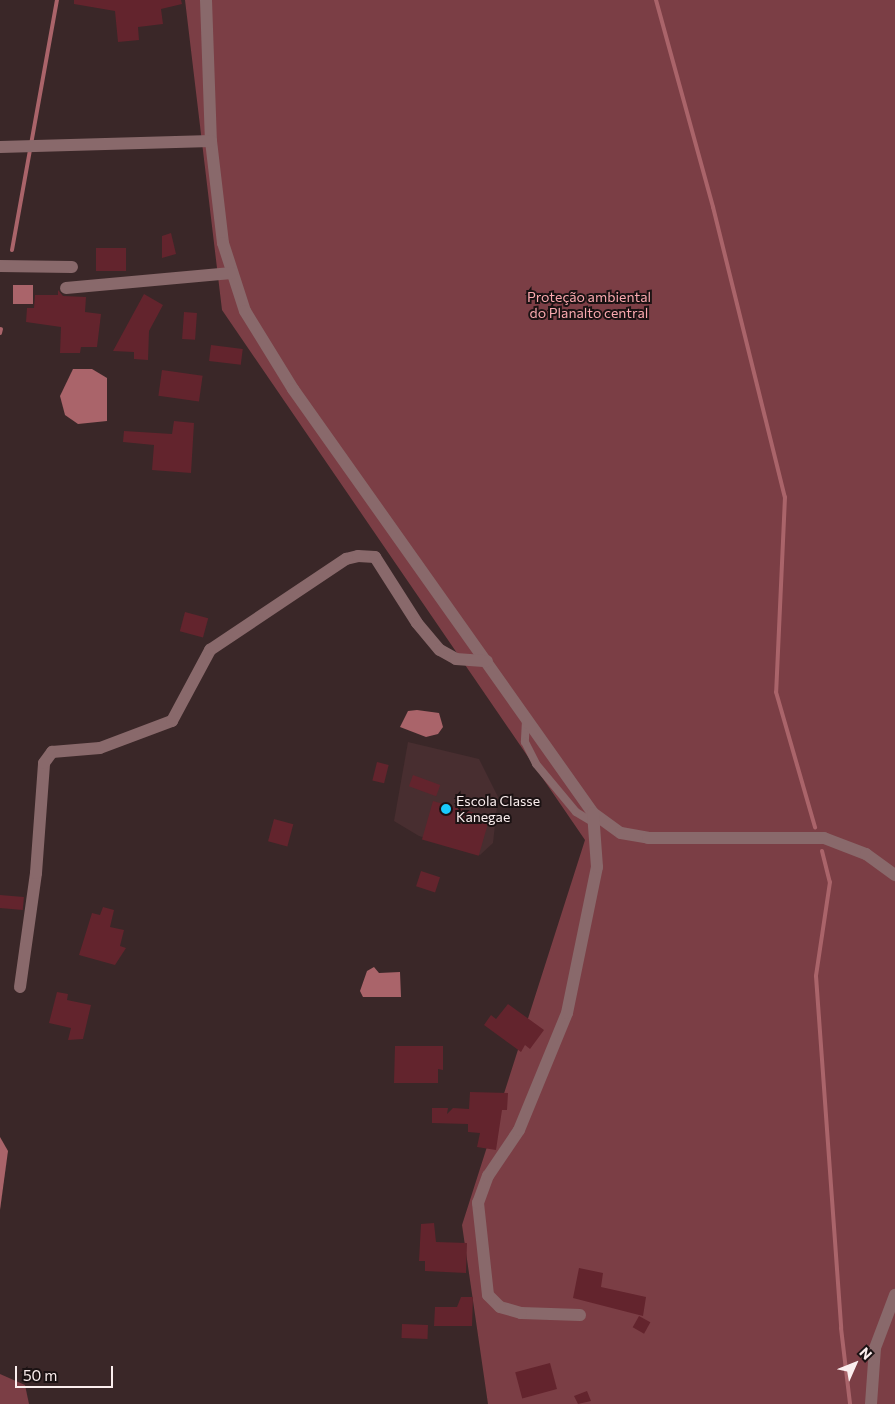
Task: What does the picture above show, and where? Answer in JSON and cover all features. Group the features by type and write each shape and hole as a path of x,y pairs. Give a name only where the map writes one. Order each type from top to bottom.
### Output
{"street":[{"path":"206,0 211,141 223,242 231,273 245,310 293,389 487,661 593,818 621,833 648,838 824,838 866,854 895,875"},
{"path":"0,147 211,141"},
{"path":"0,266 72,268"},
{"path":"66,288 231,273"},
{"path":"20,987 36,873 44,763 52,752 100,748 168,724 210,650 346,559 358,556 375,557 418,624 440,650 456,659 487,661"},
{"path":"580,1315 521,1313 500,1307 488,1295 477,1211 488,1176 511,1146 533,1099 567,1013 597,867 593,818"},
{"path":"871,1404 875,1348 895,1295"}],"lane":[{"path":"526,718 525,742 536,764 576,812 593,818"}],"shaded area":[{"path":"13,285 33,285 33,304 13,304"},
{"path":"73,369 92,369 107,378 107,421 78,424 65,415 60,396"},
{"path":"417,710 439,713 443,727 438,734 426,737 400,727 408,711"},
{"name":"Escola Classe Kanegae","path":"408,742 479,759 498,797 493,843 480,855 419,836 394,821"},
{"path":"374,967 379,973 400,972 401,997 363,997 360,991 367,971"},
{"path":"0,1137 8,1151 0,1210"}],"green space":[{"name":"Proteção ambiental do Planalto central","path":"185,0 895,0 895,1404 488,1404 462,1225 585,840 222,310"},
{"path":"0,1374 25,1385 29,1404 0,1404"}],"building":[{"path":"74,0 181,0 182,4 161,9 163,24 138,27 139,40 118,42 115,11 74,4"},
{"path":"171,233 176,254 162,258 162,236"},
{"path":"96,248 126,248 126,271 96,271"},
{"path":"58,290 63,296 86,297 85,312 101,314 97,347 81,347 80,353 60,353 61,327 26,322 27,308 34,308 35,295 58,295"},
{"path":"144,294 163,305 149,331 148,360 134,359 134,352 113,351"},
{"path":"184,312 197,313 195,340 182,339"},
{"path":"211,345 243,349 241,365 209,361"},
{"path":"162,370 203,376 199,401 158,396"},
{"path":"174,421 194,423 191,473 152,470 154,445 123,442 124,431 172,434"},
{"path":"185,612 208,618 203,638 180,631"},
{"path":"377,762 389,765 384,783 372,780"},
{"path":"413,775 440,785 436,796 409,786"},
{"path":"433,801 490,817 479,856 422,839"},
{"path":"274,819 293,824 287,846 268,841"},
{"path":"421,871 440,877 435,892 416,886"},
{"path":"0,895 24,897 23,910 0,908"},
{"path":"103,907 114,910 110,927 124,930 120,946 126,948 115,965 79,955 92,913 100,915"},
{"path":"57,992 68,994 67,1000 91,1005 83,1039 68,1040 71,1028 49,1023"},
{"path":"508,1004 544,1030 530,1049 525,1045 521,1052 484,1025 491,1015 496,1019"},
{"path":"395,1046 443,1046 443,1070 438,1069 438,1083 394,1083"},
{"path":"470,1092 508,1093 507,1110 502,1110 496,1150 477,1147 480,1133 468,1132 468,1124 432,1123 432,1108 448,1108 447,1114 453,1108 469,1109"},
{"path":"434,1223 436,1242 467,1243 466,1273 425,1271 425,1261 419,1261 421,1224"},
{"path":"579,1268 603,1273 601,1287 646,1297 643,1316 573,1298"},
{"path":"461,1297 473,1297 472,1326 434,1326 435,1307 457,1307"},
{"path":"639,1316 650,1322 644,1334 633,1327"},
{"path":"402,1324 428,1325 427,1339 402,1338"},
{"path":"550,1363 557,1389 522,1398 515,1372"},
{"path":"587,1391 591,1401 578,1404 574,1396"}],"waterway":[{"path":"12,250 57,0"},
{"path":"656,0 713,207 785,497 776,692 815,827"},
{"path":"0,333 1,329"},
{"path":"822,851 830,882 816,976 841,1328 850,1404"}],"place":[{"name":"Escola Classe Kanegae","path":"446,809"}]}
